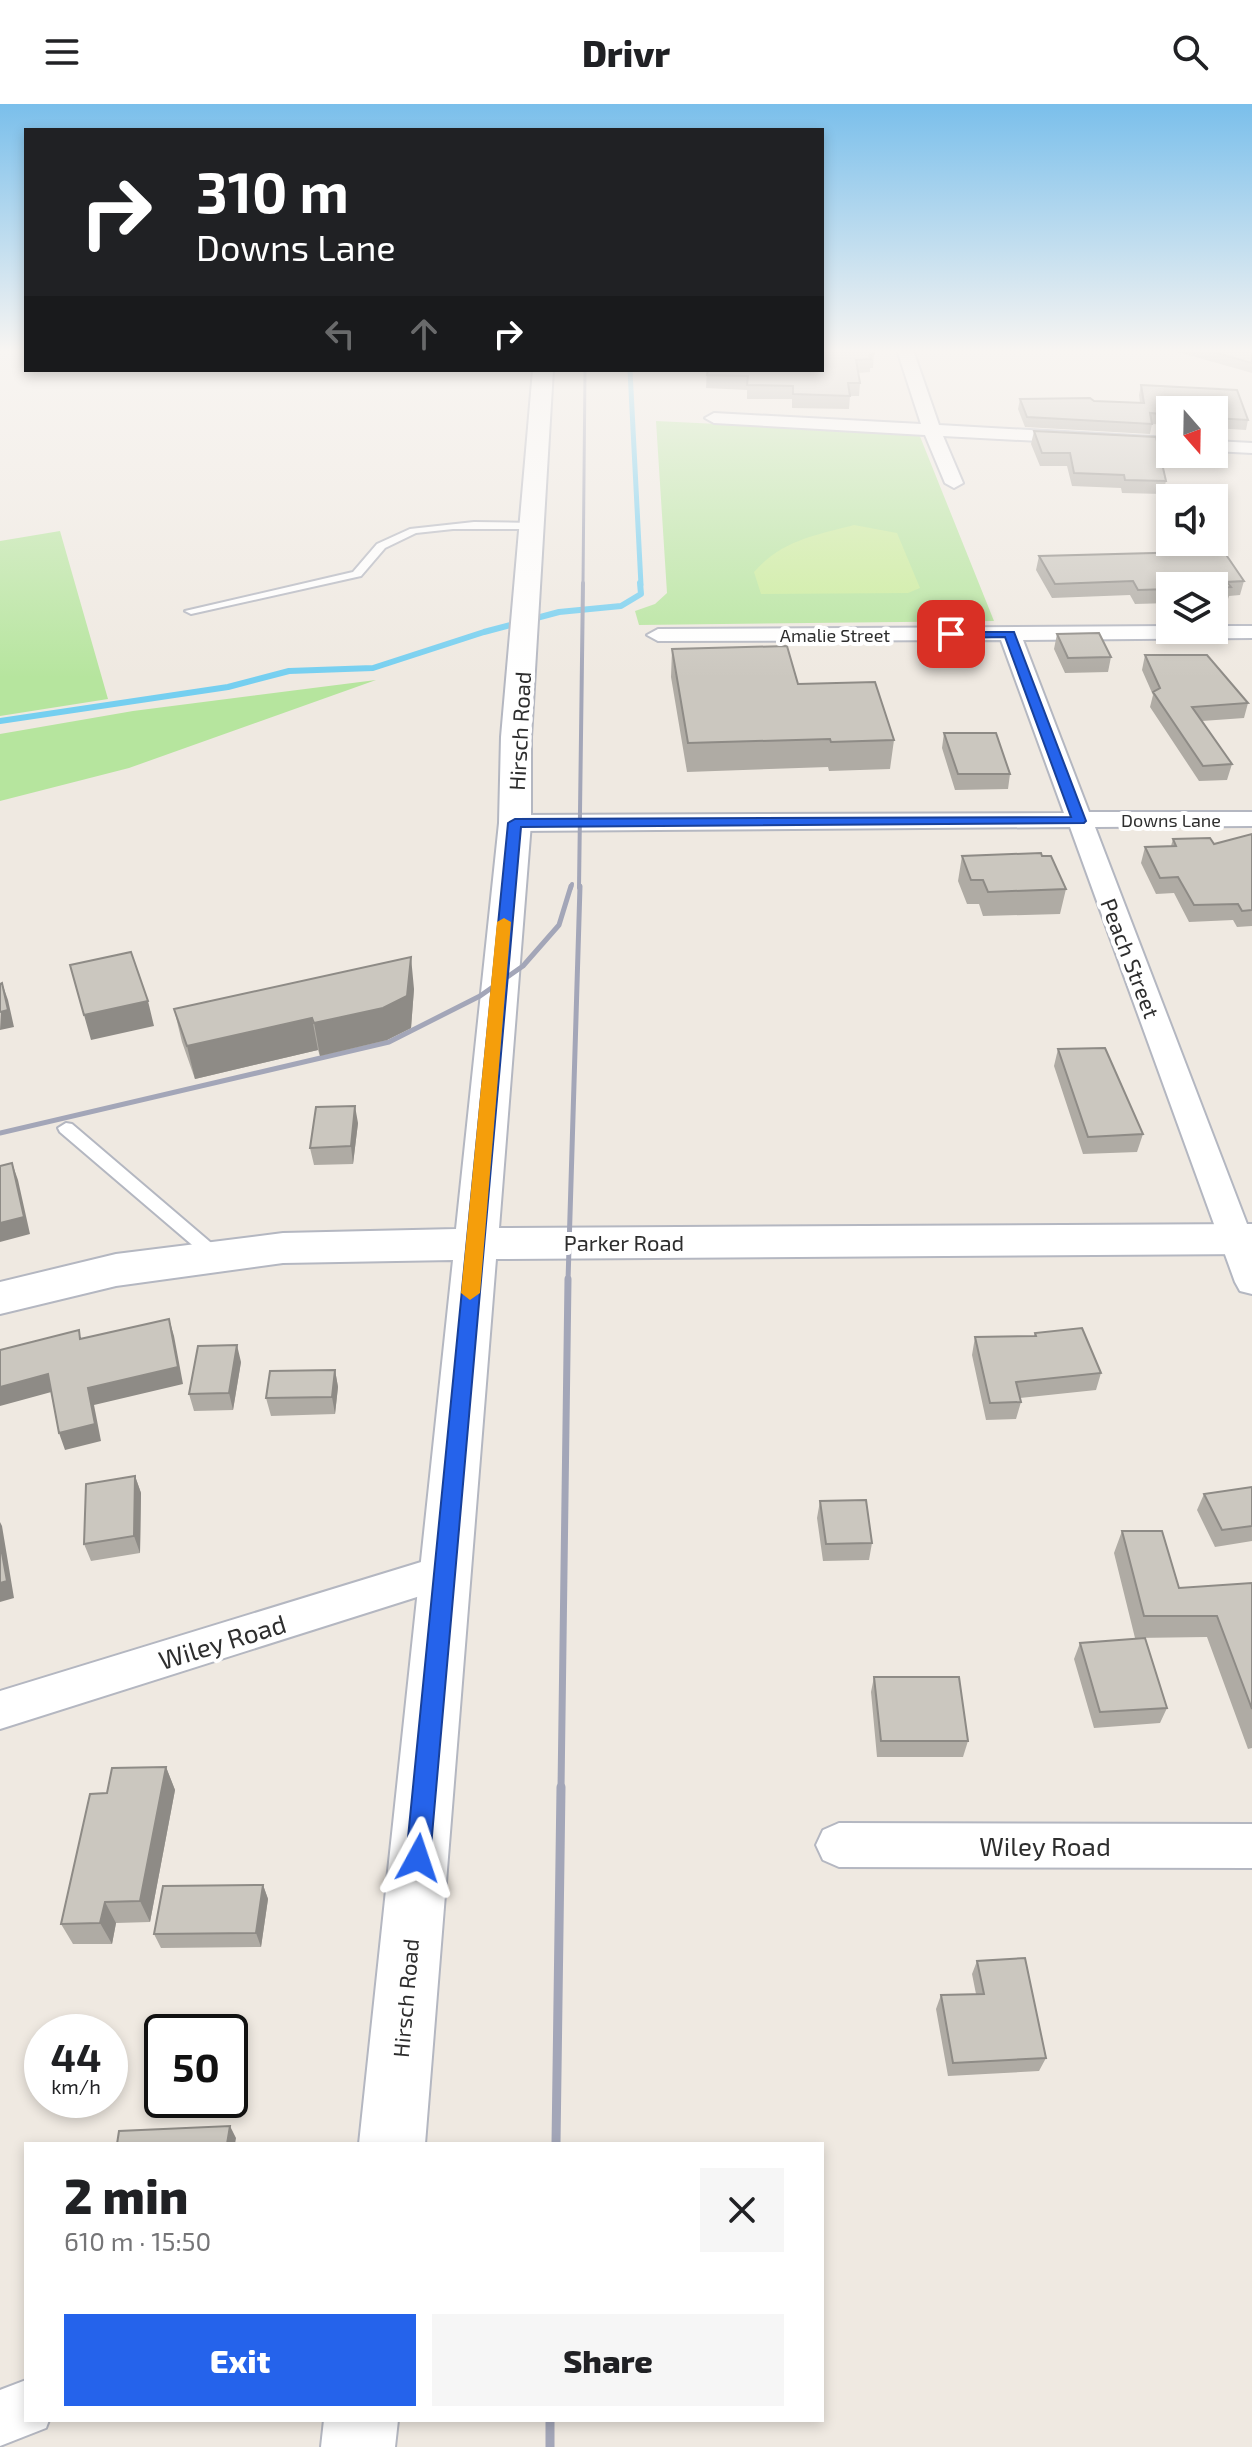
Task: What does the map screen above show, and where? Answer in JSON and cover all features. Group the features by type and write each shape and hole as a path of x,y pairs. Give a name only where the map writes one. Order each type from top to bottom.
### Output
{"main road":[{"name":"Hirsch Road","path":"392,2142 515,823 516,737 537,459"},
{"name":"Parker Road","path":"0,1298 116,1270 283,1248 1244,1239"},
{"path":"358,2447 361,2422"}],"street":[{"path":"944,459 954,483"},
{"name":"Amalie Street","path":"658,635 1252,632"},
{"name":"Peach Street","path":"1010,634 1079,821 1244,1239 1252,1282"},
{"name":"Downs Lane","path":"515,823 1252,819"},
{"name":"Wiley Road","path":"0,1710 444,1572"},
{"name":"Wiley Road","path":"839,1845 1252,1846"},
{"path":"0,2418 24,2409"}],"lane":[{"path":"191,611 357,574 369,564 378,548 400,534 419,528 532,526"},
{"path":"66,1128 217,1257"}],"green space":[{"path":"658,459 929,459 994,621 639,625 635,611 655,604 667,593"},
{"path":"854,525 897,533 920,588 908,593 761,594 754,572 764,561 787,546"},
{"path":"60,531 108,699 0,716 0,541"},
{"path":"376,680 129,768 0,801 0,734 133,711"}],"building":[{"path":"1071,459 1156,459 1156,468 1163,468 1166,481 1125,480 1124,475 1074,473"},
{"path":"1156,553 1156,556 1227,556 1244,581 1228,582 1228,572 1156,572 1156,589 1138,590 1133,581 1055,584 1039,556"},
{"path":"1099,633 1111,657 1068,658 1057,634"},
{"path":"787,646 798,684 875,682 894,740 688,743 672,649"},
{"path":"1145,655 1207,655 1248,703 1192,707 1232,764 1203,766 1153,692 1160,688"},
{"path":"944,733 996,733 1010,774 958,774"},
{"path":"1252,834 1252,910 1242,911 1238,904 1194,905 1178,877 1160,878 1145,847 1176,846 1173,839 1210,838 1214,844"},
{"path":"1041,853 1042,856 1051,856 1066,889 988,892 983,880 971,880 962,856"},
{"path":"131,952 148,1001 84,1015 70,965"},
{"path":"411,957 407,996 383,1008 314,1023 312,1018 187,1046 174,1009"},
{"path":"0,984 8,1010 0,1012"},
{"path":"1105,1048 1143,1134 1088,1137 1058,1049"},
{"path":"355,1106 351,1146 310,1148 316,1107"},
{"path":"12,1163 24,1217 0,1223 0,1166"},
{"path":"169,1319 178,1367 88,1388 95,1424 59,1433 48,1374 0,1387 0,1350 79,1330 80,1339"},
{"path":"1082,1328 1101,1373 1016,1382 1021,1402 990,1403 975,1337 1036,1336 1035,1333"},
{"path":"237,1345 229,1393 189,1394 198,1346"},
{"path":"335,1370 332,1397 266,1398 270,1371"},
{"path":"135,1476 134,1536 84,1544 86,1484"},
{"path":"1252,1487 1252,1526 1222,1530 1204,1494"},
{"path":"866,1500 872,1543 826,1544 820,1501"},
{"path":"1122,1531 1162,1531 1179,1588 1252,1583 1252,1709 1217,1616 1144,1616"},
{"path":"0,1542 7,1581 0,1583"},
{"path":"1145,1638 1167,1708 1100,1712 1080,1643"},
{"path":"874,1677 959,1677 968,1741 881,1741"},
{"path":"166,1767 140,1901 105,1902 100,1923 61,1924 90,1794 107,1793 112,1768"},
{"path":"263,1885 256,1933 154,1934 163,1886"},
{"path":"1025,1958 1046,2058 953,2063 941,1995 984,1994 977,1961"},
{"path":"230,2126 227,2142 117,2142 119,2131"}],"waterway":[{"path":"635,459 641,585"},
{"path":"0,721 228,687 289,671 373,668 484,632 559,612 621,606 641,594 640,583"}],"railway":[{"path":"583,585 584,459"},
{"path":"579,888 583,583"},
{"path":"571,888 572,884"},
{"path":"0,1133 389,1042 480,996 523,966 559,925 571,886"},
{"path":"568,1281 580,886"},
{"path":"561,1789 568,1279"},
{"path":"556,2142 561,1787"},
{"path":"550,2422 550,2447"}],"slow traffic":[{"path":"470,1293 504,922"}],"route":[{"path":"418,1858 515,823 1079,821 1010,634 951,634"}]}
